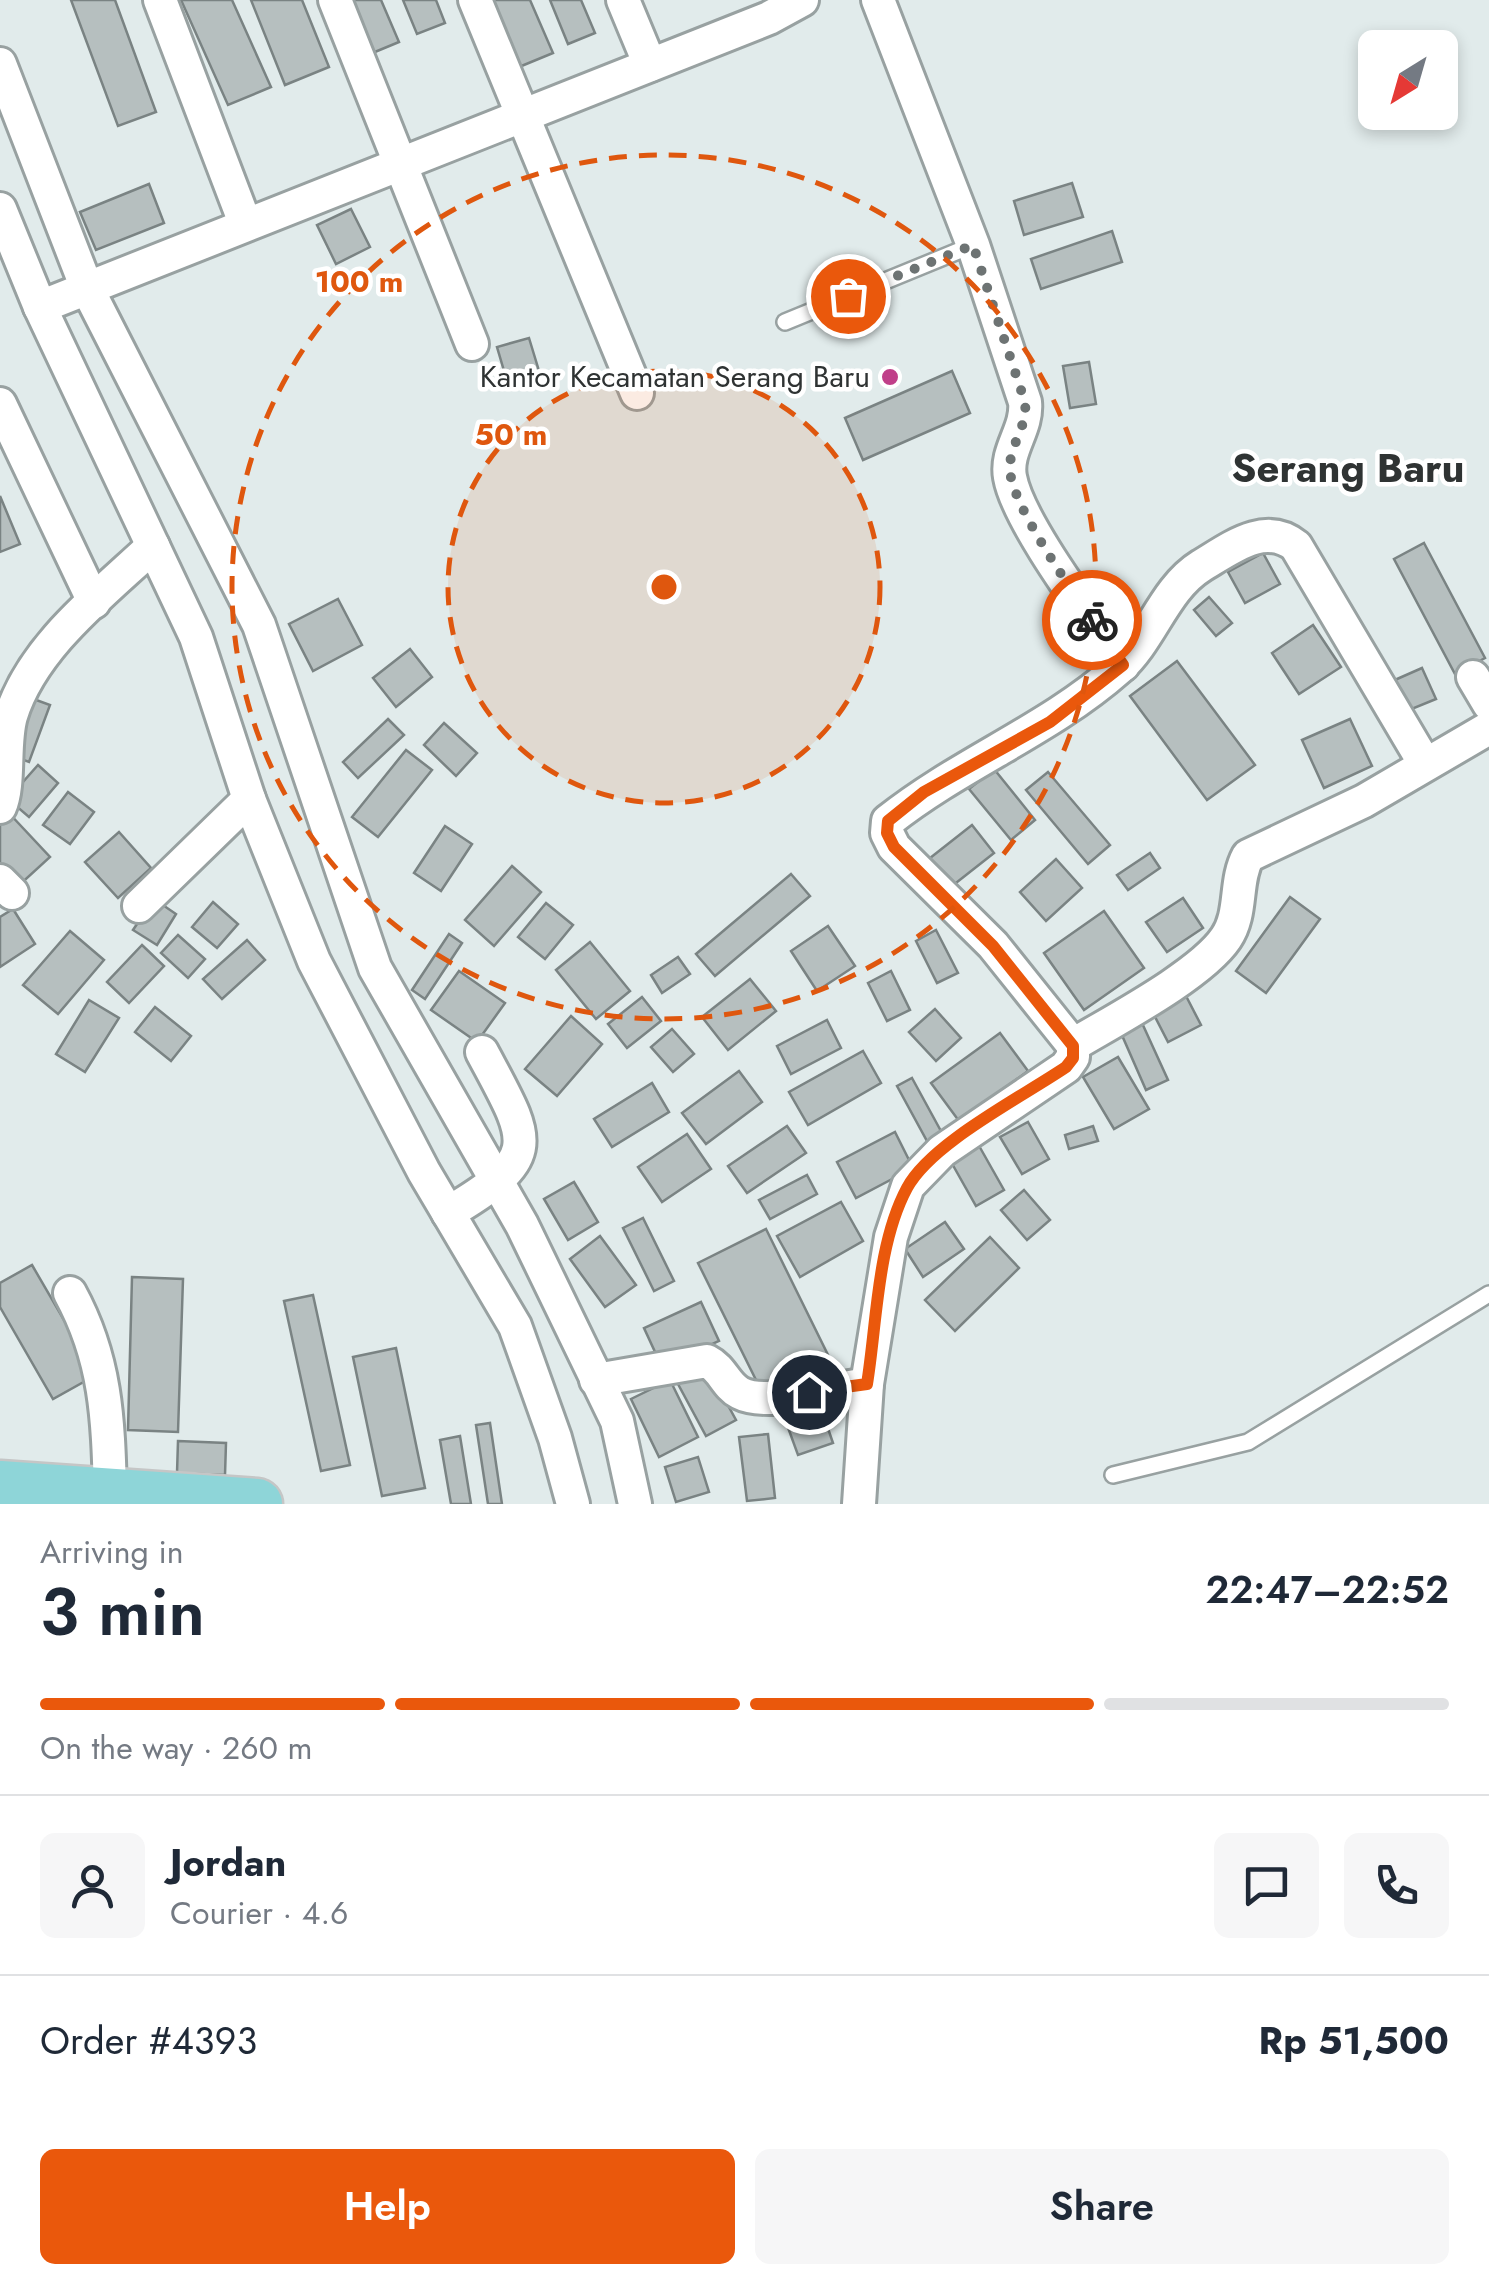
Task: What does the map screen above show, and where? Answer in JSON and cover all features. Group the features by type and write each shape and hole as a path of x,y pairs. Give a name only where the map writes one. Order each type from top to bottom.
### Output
{"main road":[{"path":"0,1486 257,1504"}],"street":[{"path":"160,0 245,223"},
{"path":"335,0 397,164 472,344"},
{"path":"475,0 637,393"},
{"path":"623,0 650,65"},
{"path":"40,307 650,65 765,9 802,0"},
{"path":"878,0 973,245 1025,402 1024,424 1010,459 1013,488 1058,568 1123,665"},
{"path":"0,64 86,286 259,626 375,968 498,1184 617,1420 635,1504"},
{"path":"0,209 40,307 196,637 249,799 314,961 448,1213 514,1326 555,1438 573,1504"},
{"path":"0,404 94,602"},
{"path":"859,1504 867,1384 890,1237 908,1186 942,1151 1066,1067 1073,1058 1073,1046 993,946 894,847 887,833 888,821 924,792 1050,722 1123,665 1197,568 1264,532 1281,534 1296,546 1425,764"},
{"path":"0,807 4,738 20,688 94,602 153,546"},
{"path":"1073,1046 1210,956 1236,918 1238,884 1248,856 1364,800 1489,728"},
{"path":"138,906 249,799"},
{"path":"448,1213 498,1184 515,1163 522,1141 514,1108 482,1052"},
{"path":"70,1292 95,1342 110,1492"},
{"path":"596,1380 707,1361 717,1366 728,1385 756,1399 867,1384"}],"lane":[{"path":"785,322 973,245"},
{"path":"1113,1475 1248,1442 1489,1294"}],"building":[{"path":"71,0 115,0 156,112 118,126"},
{"path":"181,0 232,0 271,87 228,105"},
{"path":"251,0 302,0 329,67 285,85"},
{"path":"347,0 381,0 399,42 370,54"},
{"path":"403,0 436,0 445,23 417,34"},
{"path":"491,0 530,0 553,53 519,67"},
{"path":"550,0 581,0 595,33 568,44"},
{"path":"1072,183 1083,217 1024,235 1014,201"},
{"path":"149,184 164,223 96,250 80,212"},
{"path":"351,209 370,247 336,264 317,225"},
{"path":"1112,231 1122,262 1041,289 1031,259"},
{"path":"529,338 539,371 507,381 497,347"},
{"path":"1089,362 1096,404 1070,408 1063,366"},
{"path":"952,371 970,413 863,460 845,418"},
{"path":"0,496 20,544 0,552"},
{"path":"1424,543 1485,658 1455,674 1394,559"},
{"path":"1263,553 1280,584 1245,603 1228,572"},
{"path":"1209,597 1232,623 1216,636 1194,610"},
{"path":"338,599 362,645 313,671 289,624"},
{"path":"1313,625 1341,667 1299,694 1272,653"},
{"path":"410,649 432,677 396,707 373,678"},
{"path":"1177,661 1255,765 1207,800 1130,696"},
{"path":"1422,668 1436,699 1402,713 1388,683"},
{"path":"28,697 50,705 29,762 7,754"},
{"path":"388,719 404,735 358,778 343,762"},
{"path":"1350,719 1372,766 1324,788 1302,740"},
{"path":"444,723 477,753 456,776 424,745"},
{"path":"406,750 432,770 378,837 352,817"},
{"path":"38,765 58,783 29,817 8,799"},
{"path":"994,769 1035,820 1011,840 969,789"},
{"path":"1048,772 1110,845 1088,864 1026,790"},
{"path":"68,792 94,812 70,844 43,825"},
{"path":"7,811 50,857 15,889 0,872 0,817"},
{"path":"972,825 994,853 947,890 925,862"},
{"path":"445,826 472,844 441,891 414,873"},
{"path":"119,832 151,868 118,898 85,862"},
{"path":"1150,853 1160,868 1128,890 1117,875"},
{"path":"1056,859 1082,888 1046,921 1020,892"},
{"path":"512,866 541,892 494,946 465,920"},
{"path":"791,874 810,896 715,976 696,954"},
{"path":"1290,897 1320,919 1266,993 1236,971"},
{"path":"1183,898 1203,928 1167,952 1146,922"},
{"path":"154,899 176,914 157,945 133,930"},
{"path":"213,902 238,924 217,948 192,927"},
{"path":"546,903 573,925 545,959 518,937"},
{"path":"13,909 35,944 0,967 0,917"},
{"path":"1104,911 1144,968 1084,1010 1044,953"},
{"path":"828,926 855,966 817,991 791,951"},
{"path":"936,930 958,973 937,983 916,941"},
{"path":"70,931 104,960 58,1014 23,985"},
{"path":"449,934 462,943 425,999 412,990"},
{"path":"178,935 205,959 188,978 161,953"},
{"path":"247,940 265,960 222,999 203,979"},
{"path":"590,942 630,991 596,1019 556,970"},
{"path":"142,945 164,966 129,1003 107,982"},
{"path":"678,957 690,974 662,993 651,975"},
{"path":"459,971 505,1003 477,1042 431,1010"},
{"path":"891,971 910,1010 887,1021 868,983"},
{"path":"750,979 776,1011 728,1050 702,1017"},
{"path":"1185,994 1201,1025 1168,1042 1152,1011"},
{"path":"642,997 661,1021 627,1048 608,1024"},
{"path":"89,1000 119,1018 85,1072 56,1054"},
{"path":"155,1007 191,1036 171,1061 135,1032"},
{"path":"935,1009 961,1038 936,1061 909,1032"},
{"path":"571,1016 602,1044 557,1096 525,1069"},
{"path":"827,1020 841,1048 791,1074 777,1046"},
{"path":"1142,1023 1168,1080 1146,1090 1121,1033"},
{"path":"672,1029 694,1054 673,1072 651,1047"},
{"path":"1000,1033 1028,1071 959,1121 931,1083"},
{"path":"863,1051 881,1083 808,1125 789,1092"},
{"path":"1118,1057 1149,1109 1114,1129 1083,1077"},
{"path":"739,1071 762,1102 706,1144 682,1113"},
{"path":"912,1078 942,1133 927,1141 897,1086"},
{"path":"652,1083 669,1112 612,1147 594,1119"},
{"path":"1028,1122 1049,1159 1022,1174 1000,1137"},
{"path":"787,1126 806,1153 747,1193 728,1166"},
{"path":"1093,1126 1098,1141 1069,1149 1065,1135"},
{"path":"895,1132 913,1168 856,1198 837,1162"},
{"path":"687,1134 711,1169 662,1202 638,1167"},
{"path":"978,1144 1004,1190 976,1206 950,1160"},
{"path":"807,1175 817,1194 770,1219 759,1200"},
{"path":"574,1182 598,1222 568,1240 544,1199"},
{"path":"1024,1190 1050,1220 1027,1240 1001,1210"},
{"path":"841,1202 863,1241 800,1277 777,1236"},
{"path":"643,1218 674,1281 654,1291 623,1228"},
{"path":"945,1222 964,1249 923,1277 905,1249"},
{"path":"766,1229 830,1359 762,1392 698,1263"},
{"path":"600,1236 636,1285 605,1307 570,1259"},
{"path":"990,1237 1019,1268 955,1331 925,1300"},
{"path":"32,1265 96,1375 53,1399 0,1307 0,1283"},
{"path":"132,1277 183,1279 178,1432 128,1430"},
{"path":"313,1295 350,1465 321,1471 284,1301"},
{"path":"701,1302 719,1341 662,1367 644,1328"},
{"path":"396,1348 425,1488 382,1496 353,1357"},
{"path":"708,1369 736,1420 706,1436 678,1384"},
{"path":"670,1380 698,1437 659,1457 631,1399"},
{"path":"822,1411 833,1443 798,1455 786,1422"},
{"path":"490,1423 502,1504 488,1504 476,1425"},
{"path":"768,1434 775,1498 747,1501 739,1437"},
{"path":"460,1436 471,1504 451,1504 440,1440"},
{"path":"178,1441 226,1443 225,1475 177,1473"},
{"path":"698,1457 709,1492 676,1502 665,1467"}],"way so far":[{"path":"848,296 973,245 1025,402 1024,424 1010,459 1013,488 1092,620"}],"place":[{"name":"Kantor Kecamatan Serang Baru","path":"890,377"}],"district":[{"name":"Serang Baru","path":"1348,468"}],"route":[{"path":"809,1392 867,1384 890,1237 908,1186 942,1151 1066,1067 1073,1058 1073,1046 993,946 894,847 887,833 888,821 924,792 1050,722 1123,665 1092,620"}]}
